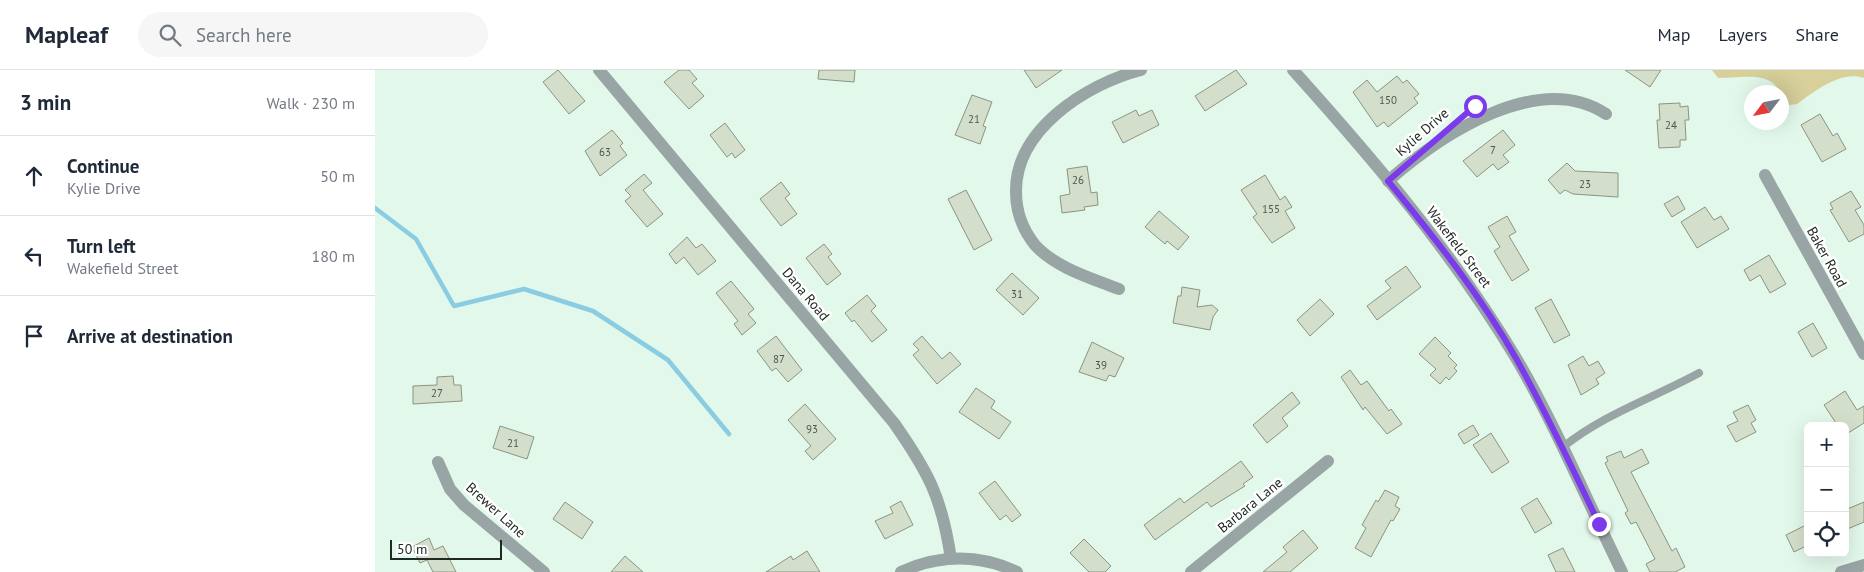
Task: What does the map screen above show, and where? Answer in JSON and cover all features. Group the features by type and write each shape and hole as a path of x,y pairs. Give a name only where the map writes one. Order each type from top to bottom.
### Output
{"street":[{"name":"Dana Road","path":"599,70 894,423 933,486 946,526 951,558"},
{"path":"1119,289 1057,262 1035,244 1019,215 1015,184 1019,166 1026,149 1045,124 1103,84 1141,70"},
{"name":"Wakefield Street","path":"1293,70 1388,181 1476,295 1517,359 1563,447 1622,572"},
{"path":"1582,89 1606,114"},
{"name":"Kylie Drive","path":"1388,181 1468,112"},
{"name":"Baker Road","path":"1765,174 1864,354"},
{"name":"Barbara Lane","path":"1191,572 1327,461"},
{"name":"Brewer Lane","path":"438,462 450,489 464,505 544,572"},
{"path":"901,572 926,562 951,558 998,564 1017,572"},
{"path":"1841,572 1864,565"}],"lane":[{"path":"1563,447 1578,435 1613,414 1699,374"}],"shaded area":[{"path":"1712,70 1864,70 1864,78 1855,76 1837,79 1797,104 1789,105 1789,85 1775,85 1763,78 1755,77 1718,78"}],"building":[{"path":"558,70 585,101 569,114 543,82"},
{"path":"679,70 689,70 697,79 692,83 704,96 689,109 664,82"},
{"path":"819,70 855,70 854,82 818,79"},
{"path":"1024,70 1062,70 1036,88"},
{"path":"1236,70 1247,84 1205,111 1195,96"},
{"path":"1625,70 1661,70 1650,87"},
{"path":"1397,76 1403,83 1407,80 1419,94 1414,98 1418,103 1388,127 1384,122 1377,127 1353,92 1367,80 1377,92"},
{"path":"972,95 992,102 983,126 986,127 980,144 955,135"},
{"path":"1680,103 1680,107 1688,106 1689,120 1685,120 1686,140 1680,140 1680,147 1659,148 1657,120 1660,120 1659,104"},
{"path":"1136,110 1139,116 1152,110 1159,125 1123,143 1112,122"},
{"path":"1820,114 1833,136 1837,133 1846,149 1822,162 1801,125"},
{"path":"725,123 745,150 735,158 732,153 727,157 710,135"},
{"path":"612,130 623,143 620,146 627,155 600,176 585,151"},
{"path":"1503,130 1515,145 1503,155 1509,162 1498,170 1493,164 1477,177 1463,161"},
{"path":"1567,163 1575,171 1618,173 1618,197 1573,194 1565,190 1560,194 1548,180"},
{"path":"1087,166 1091,193 1097,192 1098,205 1084,207 1085,210 1062,213 1060,196 1070,194 1067,169"},
{"path":"644,174 652,183 643,190 663,214 647,227 625,201 631,196 625,190"},
{"path":"1265,175 1280,200 1285,196 1292,207 1285,211 1295,228 1272,243 1253,217 1257,214 1241,190"},
{"path":"781,182 790,194 785,198 797,214 781,226 760,199"},
{"path":"966,190 992,240 974,250 948,199"},
{"path":"1851,191 1861,207 1855,210 1864,225 1864,234 1849,242 1830,210 1833,209 1830,203"},
{"path":"1678,196 1685,209 1672,217 1664,204"},
{"path":"1705,207 1714,220 1721,216 1729,229 1697,248 1681,222"},
{"path":"1159,211 1189,237 1178,250 1167,241 1165,244 1145,227"},
{"path":"1507,216 1516,232 1509,236 1529,270 1512,281 1494,251 1500,247 1488,227"},
{"path":"687,237 696,248 702,244 716,261 698,275 684,257 676,264 669,254"},
{"path":"824,244 832,254 828,257 841,274 827,285 806,258"},
{"path":"1769,255 1786,284 1770,293 1760,275 1750,281 1744,270"},
{"path":"1406,266 1421,287 1377,320 1367,306 1391,288 1385,281"},
{"path":"1012,273 1039,298 1023,315 996,290"},
{"path":"731,281 754,309 748,314 756,323 742,335 734,324 738,321 716,293"},
{"path":"1182,287 1200,290 1197,307 1212,305 1218,310 1213,317 1210,330 1173,323 1178,296 1181,296"},
{"path":"867,295 876,306 871,311 887,330 872,342 854,320 852,322 845,313"},
{"path":"1320,299 1334,314 1310,336 1297,320"},
{"path":"1551,299 1570,335 1554,343 1535,308"},
{"path":"1813,323 1827,348 1812,357 1798,332"},
{"path":"776,336 802,370 788,382 776,368 772,371 757,351"},
{"path":"922,336 942,359 950,352 961,364 937,384 913,355 919,350 913,344"},
{"path":"1435,337 1451,353 1448,356 1457,365 1454,368 1457,371 1449,380 1446,377 1440,384 1430,375 1436,369 1419,354"},
{"path":"1092,342 1124,358 1115,377 1109,375 1106,381 1079,372"},
{"path":"1583,356 1589,366 1598,361 1605,373 1596,379 1599,384 1581,395 1568,365"},
{"path":"1350,370 1361,385 1367,381 1389,411 1391,409 1402,424 1387,434 1365,407 1363,410 1341,377"},
{"path":"453,376 454,385 461,385 462,401 413,404 413,386 437,385 437,377"},
{"path":"976,388 995,401 991,408 1011,422 999,439 959,412"},
{"path":"1845,391 1857,410 1864,406 1864,423 1849,432 1849,422 1835,422 1824,405"},
{"path":"1292,392 1300,403 1282,418 1288,426 1267,443 1253,425"},
{"path":"805,404 836,439 813,460 805,451 811,446 788,420"},
{"path":"1748,405 1756,420 1751,423 1756,432 1736,442 1727,426 1738,421 1733,412"},
{"path":"1473,425 1479,435 1464,444 1458,434"},
{"path":"500,426 534,437 527,459 493,448"},
{"path":"1491,433 1509,462 1492,473 1473,445"},
{"path":"1642,449 1649,463 1631,472 1672,551 1676,548 1685,567 1675,572 1650,572 1646,564 1655,559 1636,522 1631,524 1625,513 1628,511 1605,463 1608,461 1606,457 1621,451 1624,458"},
{"path":"1241,461 1253,477 1243,484 1245,486 1211,507 1207,502 1155,540 1144,525 1180,498 1184,503"},
{"path":"995,481 1021,515 1012,522 1006,515 1000,520 979,493"},
{"path":"1385,490 1399,497 1395,506 1400,509 1393,521 1391,520 1371,557 1355,548 1366,528 1362,525 1376,500 1378,502"},
{"path":"1537,498 1552,523 1535,533 1521,508"},
{"path":"901,501 913,525 885,539 875,521 893,513 890,507"},
{"path":"565,502 593,522 582,539 553,519"},
{"path":"1864,502 1864,522 1849,528 1849,508"},
{"path":"1804,526 1804,547 1794,552 1786,535"},
{"path":"1303,530 1318,548 1290,572 1263,572 1287,552 1283,547"},
{"path":"429,538 434,550 443,546 456,572 433,572 427,560 420,563 412,547"},
{"path":"1084,539 1111,566 1105,572 1089,572 1070,553"},
{"path":"1563,548 1575,572 1556,572 1548,555"},
{"path":"807,551 820,572 766,572 791,556 793,560"},
{"path":"625,556 643,572 611,572"}],"waterway":[{"path":"375,208 416,239 454,306 524,289 593,311 668,360 729,434"}],"route":[{"path":"1475,106 1388,181 1456,267 1517,359 1555,432 1599,524"}]}
